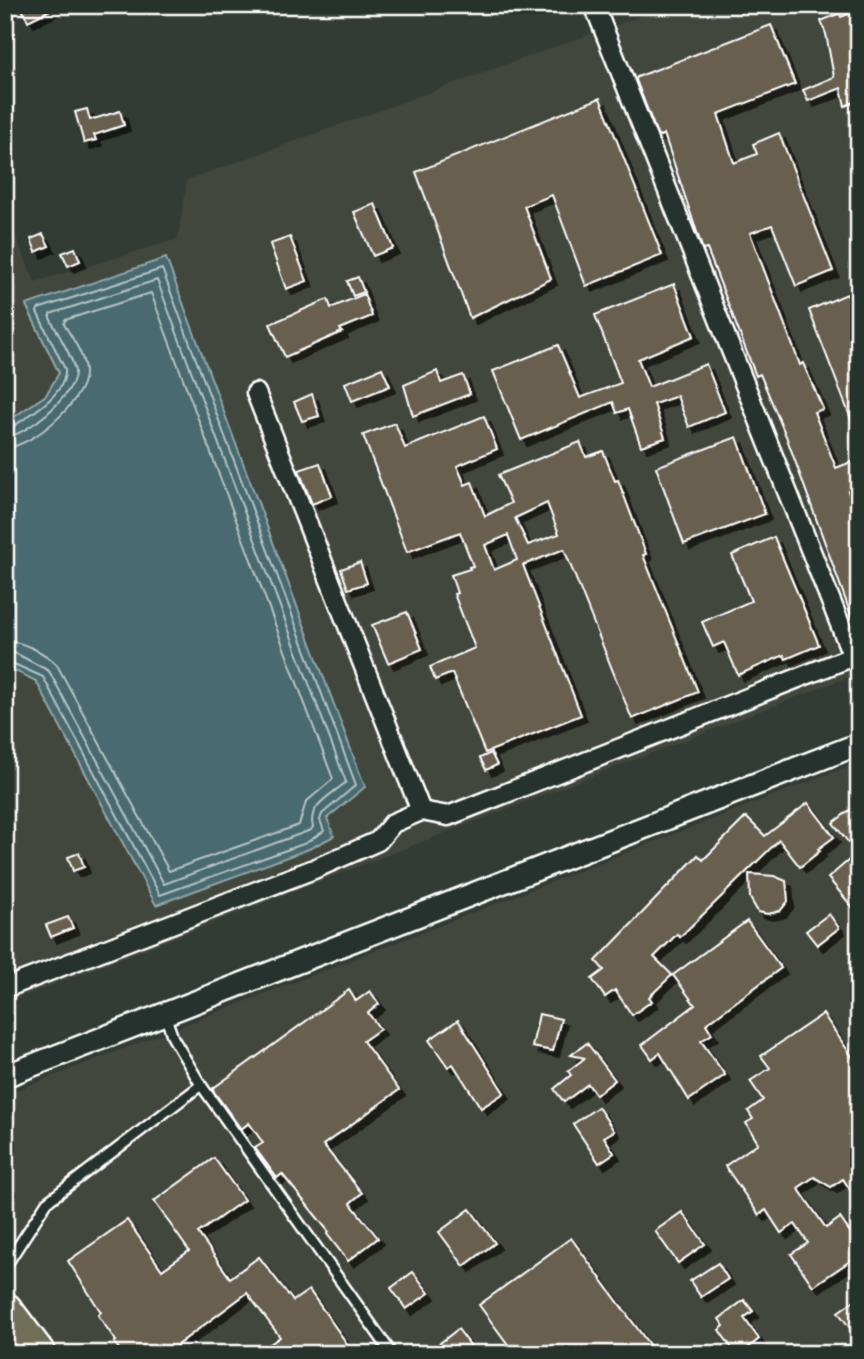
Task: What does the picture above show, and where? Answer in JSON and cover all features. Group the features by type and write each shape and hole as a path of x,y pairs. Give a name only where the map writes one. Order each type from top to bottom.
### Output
{"highway":[{"path":"5,1309 39,1354"}],"street":[{"path":"5,988 314,869 378,841 393,823 421,811 448,816 856,655 594,5"},
{"path":"256,393 421,811"},
{"path":"5,1076 859,744"}],"lane":[{"path":"164,1012 173,1038 201,1085 388,1348 380,1354"},
{"path":"5,1267 47,1202 201,1085"}],"shaded area":[{"path":"671,5 859,5 859,673 5,1003 5,211 35,282 178,239 187,180"},
{"path":"859,762 859,1354 5,1354 5,1095"}],"water":[{"path":"166,258 365,787 327,818 334,836 309,849 156,905 36,681 5,666 5,423 46,395 59,373 26,305"}],"building":[{"path":"20,5 60,5 28,21"},
{"path":"859,10 859,100 845,106 841,88 808,101 803,90 834,77 821,21 840,13 841,17"},
{"path":"771,25 795,84 718,114 734,163 757,154 753,144 779,133 833,271 796,286 772,225 750,233 800,365 803,363 823,409 814,412 836,468 859,459 859,487 848,491 859,519 858,634 786,436 760,374 756,376 707,249 703,250 664,134 657,134 636,80 637,77"},
{"path":"600,98 662,255 586,286 552,195 524,206 551,279 470,318 416,172"},
{"path":"87,109 90,120 120,111 124,125 94,135 96,140 84,143 75,112"},
{"path":"375,204 393,248 373,256 354,212"},
{"path":"43,234 49,246 36,252 31,239"},
{"path":"290,237 307,281 286,289 270,244"},
{"path":"75,248 80,261 68,266 62,253"},
{"path":"358,277 364,292 353,296 347,281"},
{"path":"674,284 694,336 638,359 649,387 706,364 725,412 689,427 677,396 654,404 665,438 641,446 628,409 617,413 613,402 521,440 493,371 558,345 580,398 621,383 595,315"},
{"path":"364,294 372,316 285,357 270,324 328,299 331,308"},
{"path":"847,294 850,302 859,298 858,437 809,310"},
{"path":"382,368 390,386 352,401 345,383"},
{"path":"437,371 441,383 463,375 470,394 413,416 404,385"},
{"path":"312,394 319,416 302,421 294,402"},
{"path":"484,416 497,449 457,466 465,485 472,482 485,516 511,503 498,475 580,442 586,457 603,451 615,481 618,480 646,554 643,555 698,692 632,719 564,549 523,565 581,715 485,753 452,673 435,680 430,667 475,648 454,594 457,593 451,575 473,566 460,532 407,552 363,435 395,423 405,448","holes":["547,503 559,534 528,545 515,518","508,535 517,560 494,570 485,545"]},
{"path":"737,437 765,514 684,544 656,467"},
{"path":"320,463 332,496 312,504 299,470"},
{"path":"774,537 819,645 786,659 784,655 738,675 724,642 713,647 702,622 751,601 732,555"},
{"path":"360,562 367,583 348,589 341,569"},
{"path":"407,612 422,649 388,663 372,625"},
{"path":"491,753 497,765 486,770 480,758"},
{"path":"808,803 834,837 818,849 820,851 800,867 779,840 680,937 677,934 654,957 672,975 649,997 652,1001 632,1015 615,990 605,997 592,979 604,970 596,961 698,855 703,860 746,817 765,836"},
{"path":"859,803 859,915 828,878 857,853 833,823"},
{"path":"79,853 84,867 73,871 68,857"},
{"path":"749,874 774,876 786,881 788,901 780,911 768,914 758,912 750,898"},
{"path":"829,914 839,928 817,945 806,931"},
{"path":"68,917 73,928 51,937 46,925"},
{"path":"747,921 781,968 706,1024 712,1034 701,1041 725,1075 689,1100 660,1053 652,1059 642,1045 695,1005 673,975"},
{"path":"349,990 356,1001 370,991 379,1004 368,1013 380,1029 363,1041 399,1090 323,1145 362,1193 350,1203 378,1238 348,1261 327,1234 329,1232 282,1174 277,1178 255,1148 263,1143 249,1123 241,1129 212,1089"},
{"path":"539,1014 561,1019 553,1051 532,1047"},
{"path":"823,1014 859,1067 859,1203 843,1179 831,1187 814,1177 798,1188 826,1228 840,1218 859,1245 859,1255 813,1286 791,1254 808,1243 795,1224 781,1233 766,1210 759,1215 725,1166 758,1143 746,1123 753,1119 748,1111 763,1100 750,1081 770,1068 761,1056"},
{"path":"458,1020 504,1093 481,1108 453,1064 448,1067 429,1040"},
{"path":"587,1043 615,1080 596,1095 588,1084 564,1102 554,1089 571,1075 568,1071 585,1058 571,1055"},
{"path":"598,1107 614,1131 604,1137 614,1153 599,1163 573,1124"},
{"path":"214,1158 244,1200 198,1233 230,1278 259,1257 293,1301 309,1290 350,1348 342,1354 256,1354 280,1337 247,1293 165,1354 123,1354 114,1342 116,1341 98,1315 101,1312 68,1261 127,1220 162,1270 189,1251 154,1201"},
{"path":"470,1209 495,1243 464,1266 439,1232"},
{"path":"682,1212 705,1244 678,1263 655,1231"},
{"path":"571,1238 656,1354 515,1354 479,1305"},
{"path":"718,1263 728,1279 701,1297 690,1281"},
{"path":"413,1272 429,1293 406,1309 391,1288"},
{"path":"859,1297 859,1340 838,1312"},
{"path":"744,1300 753,1311 744,1318 759,1339 740,1354 736,1354 719,1330 724,1326 719,1319"},
{"path":"458,1329 477,1354 426,1354"}]}
